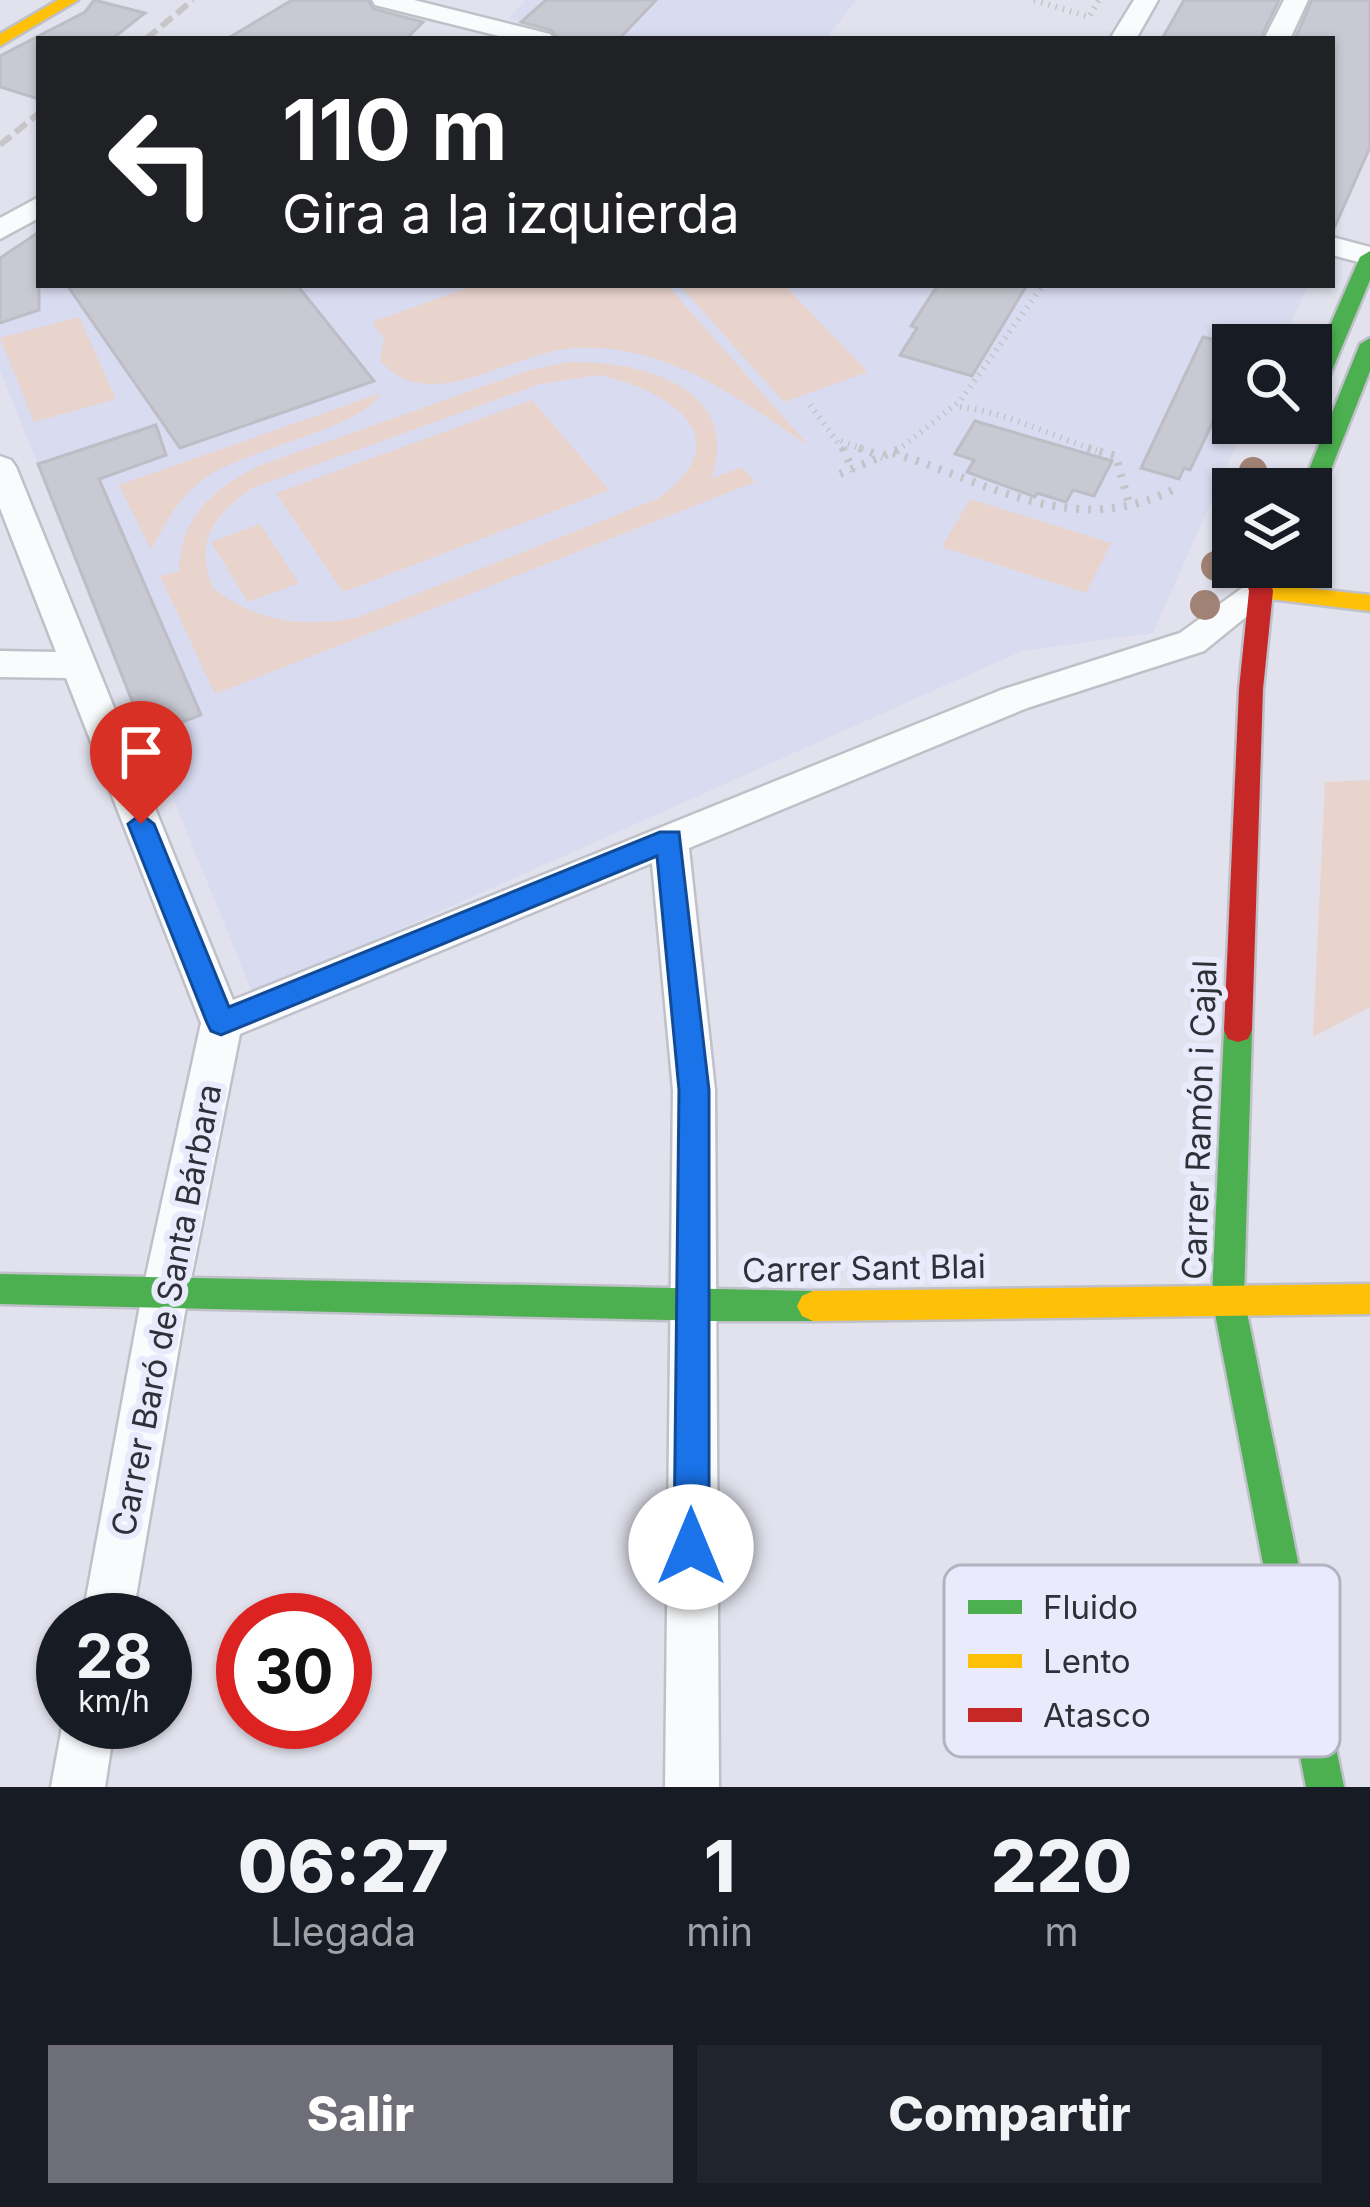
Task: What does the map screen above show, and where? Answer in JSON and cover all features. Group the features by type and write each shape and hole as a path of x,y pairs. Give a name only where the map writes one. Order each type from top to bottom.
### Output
{"street":[{"path":"0,41 70,0"},
{"path":"384,0 528,36"},
{"path":"416,32 483,0"},
{"path":"1125,36 1147,0"},
{"path":"1278,36 1296,0"},
{"path":"0,231 36,207"},
{"path":"1332,345 1370,257 1335,247"},
{"path":"1321,468 1370,344"},
{"path":"0,467 221,1023 1014,699 1192,642 1251,588"},
{"name":"Carrer Ramón i Cajal","path":"1263,588 1251,688 1228,1298 1281,1565"},
{"path":"1314,588 1370,603"},
{"path":"0,664 76,664"},
{"path":"669,840 694,1090 692,1787"},
{"name":"Carrer Baró de Santa Bárbara","path":"112,1593 166,1289 221,1023"},
{"name":"Carrer Sant Blai","path":"0,1289 166,1289 690,1307 1370,1299"},
{"path":"78,1787 84,1749"},
{"name":"Carrer Ramón i Cajal","path":"1319,1757 1325,1787"}],"path":[{"path":"1034,0 1089,17 1099,0"},
{"path":"839,474 889,455 958,406 993,365 1041,288"},
{"path":"810,405 840,441 853,471"},
{"path":"958,406 989,410 1051,437 1116,456 1130,508"},
{"path":"840,441 944,466 1051,506 1094,513 1130,508 1180,486"}],"shaded area":[{"path":"526,0 856,0 828,36 573,36 508,19"},
{"path":"36,234 36,288 1307,288 1290,324 1212,324 1212,444 1237,444 1226,468 1212,468 1212,500 1153,633 1022,651 253,995 0,371 0,258"},
{"path":"467,288 670,288 809,446 700,377 641,354 576,348 446,383 400,377 380,360 384,338 372,322"},
{"path":"682,288 787,288 868,372 784,402"},
{"path":"79,317 116,399 34,422 0,338"},
{"path":"568,362 596,363 625,366 678,385 699,401 712,421 717,447 711,479 742,467 755,482 215,694 160,576 179,571 186,534 204,505 231,482 264,464 527,371","holes":["599,375 671,404 696,436 695,456 683,476 657,499 356,618 280,620 246,608 213,588 205,557 211,530 227,508 252,488 540,384"]},
{"path":"381,393 351,417 243,459 200,482 178,505 151,550 119,485"},
{"path":"532,400 609,490 343,592 276,493"},
{"path":"970,499 1111,543 1086,593 942,547"},
{"path":"260,524 299,583 248,602 211,542"},
{"path":"1370,780 1370,1007 1313,1037 1325,782"}],"building":[{"path":"94,0 145,13 116,36 39,36 85,12"},
{"path":"292,0 368,0 374,9 423,22 409,36 232,36"},
{"path":"546,0 656,0 622,36 556,36 551,30 521,22"},
{"path":"1184,0 1279,0 1261,36 1164,36"},
{"path":"1312,0 1370,0 1370,147 1335,226 1335,36 1296,36"},
{"path":"36,37 36,98 0,87 0,56"},
{"path":"36,234 39,310 0,323 0,258"},
{"path":"69,288 299,288 374,381 180,448"},
{"path":"936,288 1025,288 972,376 900,355 917,328 911,326"},
{"path":"1203,337 1212,339 1212,424 1190,470 1184,468 1179,479 1141,468"},
{"path":"975,421 1112,461 1094,496 1073,490 1066,502 1037,493 1035,497 967,472 974,460 955,454"},
{"path":"156,425 166,455 99,479 201,715 146,736 38,464"}],"railway":[{"path":"150,36 193,0"},
{"path":"0,145 36,115"}],"traffic: fast":[{"path":"1332,345 1370,257"},
{"path":"1321,468 1370,344"},
{"path":"1238,1030 1228,1298 1281,1565"},
{"path":"0,1289 813,1306"},
{"path":"1319,1757 1325,1787"}],"traffic: slow":[{"path":"0,41 70,0"},
{"path":"1261,591 1370,603"},
{"path":"813,1306 1370,1299"}],"traffic: jam":[{"path":"1238,1030 1251,689 1260,588"}],"route":[{"path":"141,824 221,1023 669,840 694,1090 691,1547"}]}
